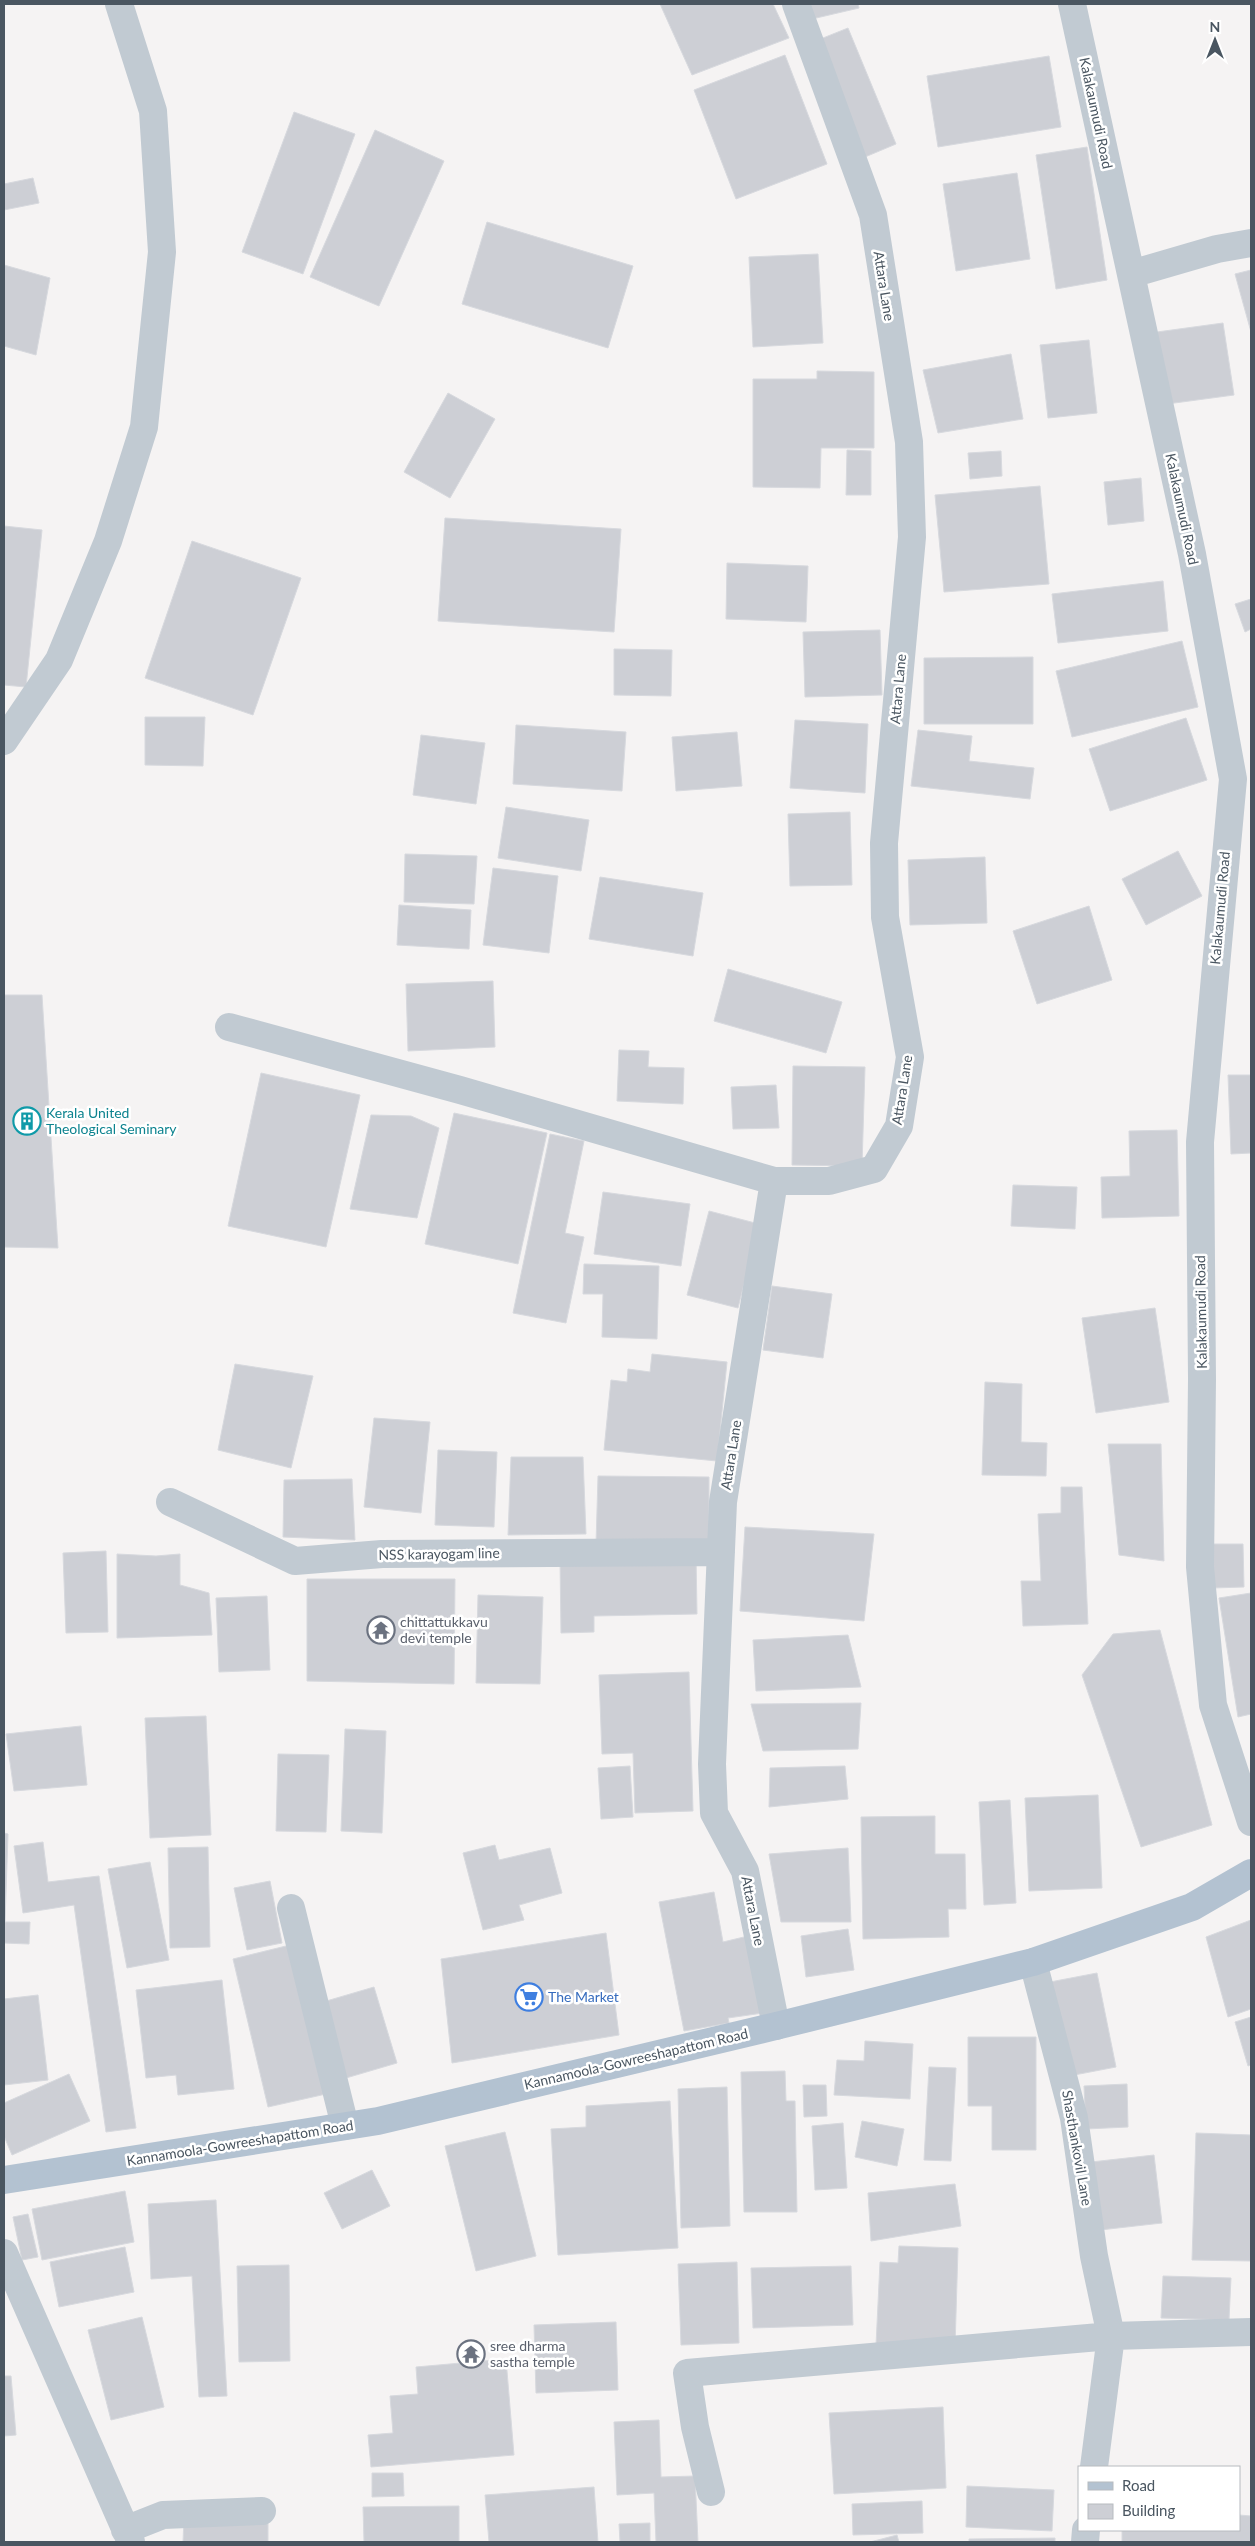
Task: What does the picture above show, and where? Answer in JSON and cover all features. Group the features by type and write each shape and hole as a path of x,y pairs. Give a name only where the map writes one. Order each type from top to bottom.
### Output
{"main road":[{"name":"Kannamoola-Gowreeshapattom Road","path":"4,2180 345,2126 776,2026 1033,1962 1192,1907 1251,1873"}],"street":[{"path":"4,741 59,660 108,541 144,427 162,252 153,111 119,4"},
{"name":"Attara Lane","path":"776,2026 745,1871 714,1813 712,1764 723,1502 774,1181 829,1181 874,1169 898,1126 910,1057 885,917 884,843 912,537 909,442 873,215 796,4"},
{"name":"Kalakaumudi Road","path":"1072,4 1192,554 1233,779 1200,1142 1202,1369 1200,1567 1213,1705 1251,1822"},
{"path":"1131,274 1217,249 1251,243"},
{"path":"228,1027 460,1090 774,1181"},
{"name":"NSS karayogam line","path":"170,1502 295,1561 382,1554 721,1552"},
{"path":"291,1908 345,2126"},
{"name":"Shasthankovil Lane","path":"1033,1962 1074,2118 1094,2256 1111,2336 1094,2466"},
{"path":"4,2253 128,2536 163,2516 262,2511"},
{"path":"711,2492 695,2427 687,2373 1111,2336 1251,2332"}],"building":[{"path":"660,4 773,4 789,38 692,75"},
{"path":"808,4 858,4 859,8 812,19"},
{"path":"848,28 896,144 865,157 818,40"},
{"path":"785,55 827,164 736,199 694,90"},
{"path":"1049,56 1061,127 938,147 927,76"},
{"path":"294,112 355,134 303,274 242,252"},
{"path":"375,130 444,161 379,306 310,277"},
{"path":"1087,147 1107,280 1056,289 1036,155"},
{"path":"1017,173 1030,259 956,271 943,184"},
{"path":"33,178 39,203 4,210 4,184"},
{"path":"487,222 633,266 608,348 462,304"},
{"path":"818,254 823,343 753,347 749,257"},
{"path":"4,265 50,278 36,355 4,346"},
{"path":"1251,270 1251,332 1235,274"},
{"path":"1223,323 1234,395 1167,404 1157,332"},
{"path":"1089,340 1097,413 1048,418 1040,345"},
{"path":"1011,354 1023,419 938,433 923,370"},
{"path":"817,371 874,372 874,448 821,448 820,488 753,487 753,379 817,379"},
{"path":"448,393 495,419 450,498 404,472"},
{"path":"847,450 871,451 871,495 846,495"},
{"path":"1001,451 1002,476 970,479 968,453"},
{"path":"1141,478 1144,521 1108,525 1104,482"},
{"path":"1040,486 1049,584 944,592 935,495"},
{"path":"445,518 621,529 614,632 438,621"},
{"path":"4,526 42,530 26,687 4,685"},
{"path":"192,541 301,578 253,715 145,678"},
{"path":"727,563 808,566 806,622 726,619"},
{"path":"1163,581 1168,631 1058,643 1052,594"},
{"path":"1251,599 1251,629 1245,632 1235,604"},
{"path":"880,630 882,695 805,697 803,632"},
{"path":"1182,641 1198,707 1072,737 1056,671"},
{"path":"614,649 672,650 671,696 614,695"},
{"path":"1033,657 1033,724 924,724 924,658"},
{"path":"145,717 205,717 203,766 145,765"},
{"path":"1186,718 1207,780 1110,811 1089,749"},
{"path":"795,720 868,724 865,793 790,788"},
{"path":"516,725 626,732 622,791 513,784"},
{"path":"918,730 972,736 969,761 1034,768 1030,799 911,786"},
{"path":"737,732 742,786 676,791 672,737"},
{"path":"421,735 485,743 476,804 413,795"},
{"path":"506,807 589,820 581,871 498,858"},
{"path":"850,812 852,885 790,886 788,814"},
{"path":"1178,851 1202,896 1146,925 1122,879"},
{"path":"405,854 477,856 474,904 404,902"},
{"path":"985,857 987,923 910,925 908,860"},
{"path":"493,868 558,876 549,953 483,945"},
{"path":"600,877 703,893 693,956 589,939"},
{"path":"399,905 471,910 469,949 397,945"},
{"path":"1089,906 1112,980 1037,1004 1013,931"},
{"path":"728,969 842,1002 826,1053 714,1021"},
{"path":"493,981 495,1047 408,1051 406,984"},
{"name":"Kerala United Theological Seminary","path":"4,995 42,995 58,1248 4,1247"},
{"path":"619,1050 649,1051 648,1067 684,1068 683,1104 617,1101"},
{"path":"793,1066 865,1067 862,1166 792,1165"},
{"path":"261,1073 360,1095 326,1247 228,1226"},
{"path":"1228,1075 1251,1075 1251,1153 1231,1154"},
{"path":"776,1085 779,1128 733,1129 731,1087"},
{"path":"454,1113 547,1133 518,1264 425,1244"},
{"path":"371,1115 411,1116 439,1128 417,1218 350,1209"},
{"path":"1177,1130 1179,1216 1102,1218 1101,1177 1130,1176 1129,1131"},
{"path":"550,1134 584,1141 565,1233 584,1237 566,1323 513,1313"},
{"path":"1013,1185 1077,1187 1075,1229 1011,1226"},
{"path":"603,1192 690,1204 681,1266 594,1254"},
{"path":"709,1211 759,1224 738,1308 687,1295"},
{"path":"584,1264 659,1266 657,1339 602,1337 603,1294 583,1294"},
{"path":"772,1286 832,1294 823,1358 763,1350"},
{"path":"1155,1308 1169,1402 1096,1413 1082,1318"},
{"path":"652,1354 727,1362 717,1461 604,1450 611,1380 627,1382 628,1369 650,1372"},
{"path":"235,1364 313,1376 291,1468 218,1450"},
{"path":"985,1382 1022,1384 1021,1442 1047,1443 1046,1476 982,1475"},
{"path":"374,1418 430,1422 421,1513 364,1507"},
{"path":"1108,1444 1161,1444 1164,1561 1119,1555"},
{"path":"438,1450 497,1452 494,1527 435,1525"},
{"path":"511,1457 583,1457 586,1534 508,1535"},
{"path":"598,1476 709,1477 709,1546 596,1544"},
{"path":"352,1479 355,1540 283,1537 284,1480"},
{"path":"1061,1487 1082,1487 1088,1624 1023,1626 1021,1581 1041,1581 1038,1514 1061,1513"},
{"path":"745,1527 874,1534 864,1621 740,1611"},
{"path":"1211,1544 1243,1544 1244,1587 1212,1588"},
{"path":"106,1551 108,1632 66,1633 63,1553"},
{"path":"117,1554 156,1556 180,1554 180,1585 209,1593 212,1635 117,1638"},
{"path":"696,1555 697,1614 594,1616 594,1632 561,1633 560,1558"},
{"name":"chittattukkavu devi temple","path":"307,1579 455,1579 454,1684 307,1681"},
{"path":"1251,1593 1251,1714 1238,1717 1219,1598"},
{"path":"478,1595 543,1597 540,1684 476,1683"},
{"path":"267,1596 270,1670 219,1672 216,1598"},
{"path":"1160,1630 1212,1825 1141,1847 1082,1675 1113,1634"},
{"path":"848,1635 861,1687 756,1691 753,1640"},
{"path":"689,1672 693,1811 635,1813 633,1753 602,1754 599,1675"},
{"path":"861,1703 858,1749 763,1751 751,1704"},
{"path":"206,1716 211,1835 150,1838 145,1718"},
{"path":"81,1726 87,1785 14,1791 6,1734"},
{"path":"345,1729 386,1731 382,1833 341,1831"},
{"path":"278,1754 329,1755 326,1832 276,1831"},
{"path":"630,1766 633,1817 601,1819 598,1768"},
{"path":"845,1766 848,1799 769,1807 770,1768"},
{"path":"1098,1795 1102,1888 1029,1891 1025,1798"},
{"path":"1010,1800 1016,1903 984,1905 979,1802"},
{"path":"935,1816 935,1854 965,1854 966,1909 948,1909 949,1937 863,1939 861,1817"},
{"path":"4,1833 8,1834 5,1922 30,1922 29,1944 4,1943"},
{"path":"43,1842 48,1882 99,1876 136,2128 106,2132 74,1905 23,1913 14,1846"},
{"path":"495,1845 499,1860 550,1848 562,1893 519,1905 524,1920 483,1930 463,1853"},
{"path":"208,1847 210,1947 170,1948 168,1848"},
{"path":"848,1848 851,1922 781,1922 769,1854"},
{"path":"150,1862 169,1960 127,1968 108,1869"},
{"path":"270,1881 282,1943 247,1950 234,1888"},
{"path":"714,1892 723,1942 748,1936 763,2013 728,2018 729,2023 684,2031 659,1902"},
{"path":"1251,1920 1251,2009 1228,2017 1206,1937"},
{"path":"848,1929 854,1970 806,1977 801,1936"},
{"name":"The Market","path":"606,1933 619,2035 452,2063 441,1959"},
{"path":"290,1945 326,2094 268,2107 233,1959"},
{"path":"1097,1973 1116,2067 1069,2076 1050,1982"},
{"path":"222,1980 234,2089 178,2095 176,2075 146,2078 136,1990"},
{"path":"374,1987 397,2063 346,2078 323,2002"},
{"path":"38,1995 48,2080 4,2085 4,1999"},
{"path":"1251,2017 1251,2065 1248,2066 1235,2022"},
{"path":"968,2037 1036,2037 1036,2150 992,2150 992,2106 968,2106"},
{"path":"865,2041 913,2044 910,2099 834,2095 837,2060 864,2061"},
{"path":"929,2067 956,2068 951,2161 924,2160"},
{"path":"785,2071 786,2101 795,2101 797,2212 744,2212 741,2072"},
{"path":"69,2074 90,2121 12,2155 4,2136 4,2103"},
{"path":"1127,2084 1128,2127 1086,2129 1084,2086"},
{"path":"803,2085 826,2085 827,2116 804,2117"},
{"path":"727,2087 730,2226 681,2228 678,2089"},
{"path":"670,2101 678,2248 558,2255 551,2129 586,2127 586,2106"},
{"path":"862,2121 904,2129 897,2166 855,2157"},
{"path":"843,2123 847,2188 815,2190 812,2126"},
{"path":"505,2132 536,2256 476,2271 445,2146"},
{"path":"1196,2133 1251,2135 1251,2261 1192,2260"},
{"path":"1154,2155 1162,2223 1100,2230 1091,2162"},
{"path":"372,2170 390,2206 342,2229 324,2193"},
{"path":"955,2184 961,2226 871,2241 868,2193"},
{"path":"125,2191 134,2242 42,2260 32,2209"},
{"path":"216,2200 227,2396 199,2397 192,2276 151,2279 148,2204"},
{"path":"28,2214 38,2257 22,2260 13,2217"},
{"path":"899,2246 958,2248 955,2348 876,2345 880,2262 898,2263"},
{"path":"125,2247 134,2292 59,2307 50,2262"},
{"path":"737,2262 739,2343 681,2345 678,2264"},
{"path":"289,2265 290,2361 239,2362 237,2266"},
{"path":"851,2266 853,2325 753,2328 751,2268"},
{"path":"1163,2276 1231,2278 1229,2320 1161,2318"},
{"path":"142,2317 164,2407 111,2420 88,2330"},
{"path":"616,2322 618,2390 536,2393 534,2325"},
{"path":"506,2359 514,2455 371,2467 368,2435 393,2433 390,2396 418,2394 416,2367"},
{"path":"4,2376 11,2376 16,2435 4,2436"},
{"path":"943,2407 946,2488 834,2494 829,2413"},
{"path":"659,2420 661,2477 695,2476 698,2542 656,2542 654,2493 617,2495 614,2422"},
{"path":"372,2473 403,2473 404,2496 372,2497"},
{"path":"967,2486 1054,2490 1052,2531 966,2527"},
{"path":"594,2487 598,2542 489,2542 485,2495"},
{"path":"922,2501 923,2533 853,2535 852,2504"},
{"path":"459,2506 459,2542 364,2542 363,2507"},
{"path":"1240,2515 1251,2516 1251,2542 1122,2542 1122,2531 1240,2531"},
{"path":"184,2518 268,2520 268,2542 183,2542"},
{"path":"650,2523 650,2542 620,2542 619,2524"},
{"path":"897,2535 899,2542 870,2542"},
{"path":"1055,2538 1055,2542 969,2542 969,2539"}],"place":[{"name":"Kerala United Theological Seminary","path":"27,1121"},
{"name":"chittattukkavu devi temple","path":"381,1630"},
{"name":"The Market","path":"529,1997"},
{"name":"sree dharma sastha temple","path":"471,2354"}]}
